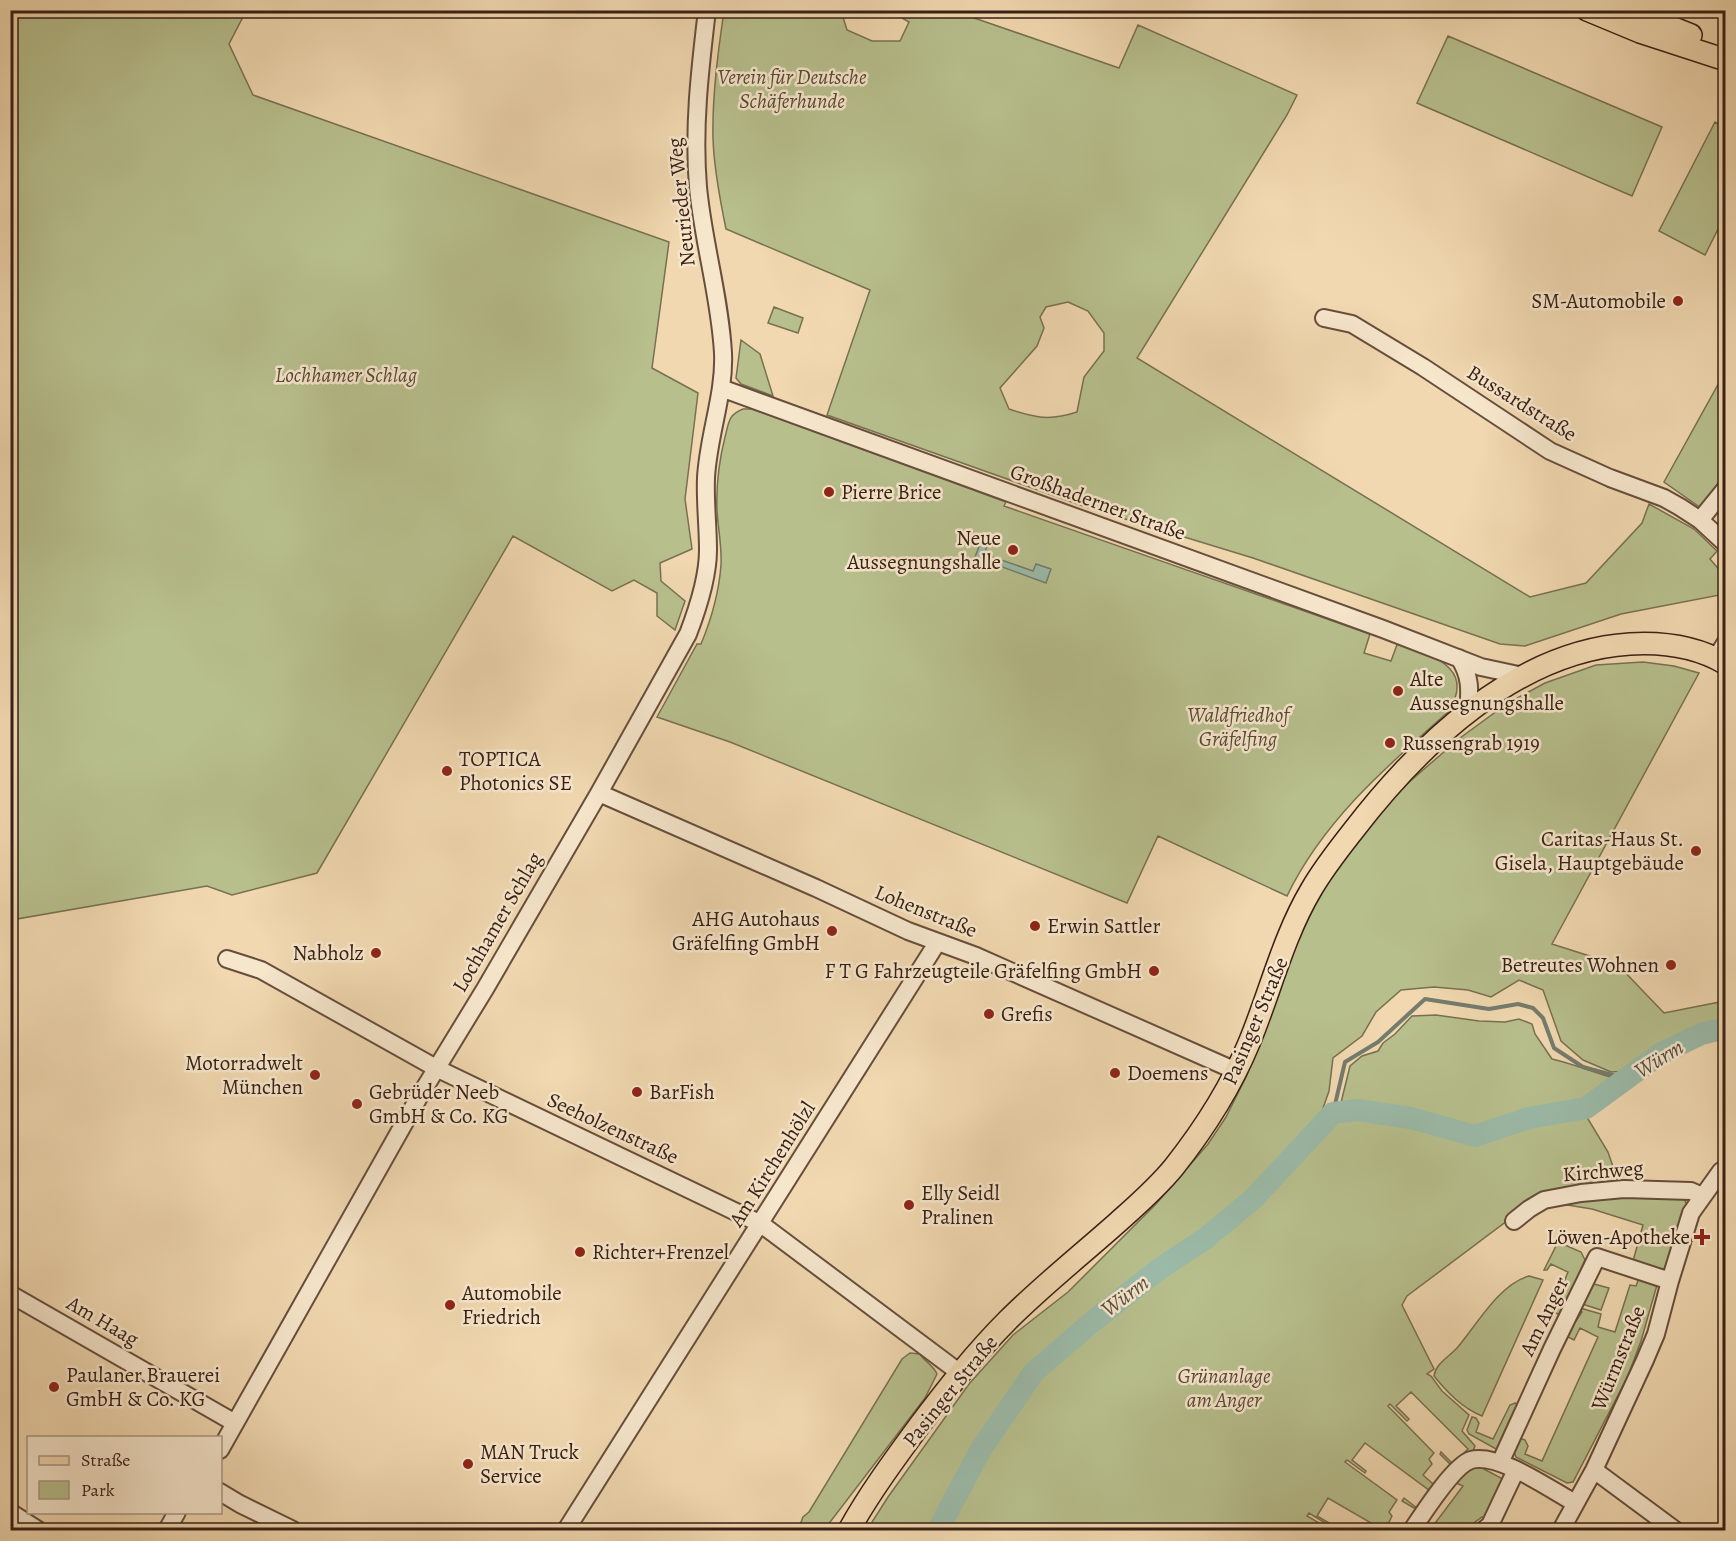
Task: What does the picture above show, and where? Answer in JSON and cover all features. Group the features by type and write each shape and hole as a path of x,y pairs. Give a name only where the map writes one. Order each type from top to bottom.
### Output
{"main road":[{"path":"1587,10 1640,32 1725,60"},
{"path":"1629,10 1725,48"},
{"name":"Pasinger Straße","path":"849,1530 893,1462 960,1373 1009,1318 1146,1197 1170,1172 1215,1111 1249,1043 1296,919 1310,890 1378,797 1413,759 1468,711 1523,676 1563,659 1618,644 1670,643 1722,654"}],"street":[{"name":"Neurieder Weg","path":"707,10 696,125 699,187 723,354 721,388"},
{"name":"Bussardstraße","path":"1324,318 1352,324 1423,367 1550,451 1610,478 1664,498 1700,520 1725,544"},
{"name":"Großhaderner Straße","path":"721,388 1458,658 1497,672 1523,676"},
{"name":"Lochhamer Schlag","path":"222,1446 436,1068 485,989 599,793 688,634 698,605 708,552 705,503 707,453 721,388"},
{"path":"1700,520 1725,488"},
{"path":"1458,658 1466,669 1470,683 1468,711"},
{"name":"Lohenstraße","path":"599,793 938,943 976,956 1236,1071"},
{"name":"Am Kirchenhölzl","path":"566,1530 938,943"},
{"name":"Seeholzenstraße","path":"227,958 261,970 436,1068 761,1224 960,1373"},
{"name":"Würmstraße","path":"1561,1530 1594,1470 1646,1360 1656,1334 1691,1213 1721,1171 1725,1169"},
{"name":"Kirchweg","path":"1514,1221 1544,1200 1581,1193 1624,1189 1691,1191 1702,1196"},
{"name":"Am Anger","path":"1484,1530 1490,1525 1508,1467 1552,1349 1597,1257 1670,1281"},
{"name":"Am Haag","path":"10,1294 235,1423"},
{"path":"1412,1530 1462,1464 1469,1460 1484,1459 1508,1467 1575,1503"},
{"path":"1594,1470 1675,1530"},
{"path":"222,1493 293,1530"},
{"path":"10,1512 38,1530"},
{"path":"167,1530 176,1514"}],"green space":[{"name":"Lochhamer Schlag","path":"11,10 246,11 229,44 253,95 669,242 652,368 698,393 685,499 692,549 660,563 661,581 685,601 675,630 657,616 657,593 634,580 612,591 513,536 317,873 232,895 207,886 11,920"},
{"name":"Verein für Deutsche Schäferhunde","path":"724,11 844,11 842,14 847,30 872,41 900,41 909,22 890,11 954,11 1119,68 1138,25 1297,95 1287,115 1137,358 1530,597 1586,583 1642,523 1649,504 1694,529 1717,551 1710,559 1722,573 1725,571 1725,594 1621,614 1525,646 1500,644 1253,558 1086,507 827,415 870,290 726,229 716,173 713,139 714,91","holes":["1068,302 1088,311 1104,333 1104,351 1084,377 1077,412 1059,417 1043,417 1009,409 1000,388 1037,346 1044,328 1040,317 1046,307"]},
{"path":"1448,36 1662,127 1632,196 1417,103"},
{"path":"1715,122 1725,128 1725,215 1705,255 1659,231"},
{"path":"774,307 803,318 798,333 768,323"},
{"path":"741,340 760,354 773,396 741,384 736,378"},
{"path":"1725,372 1725,474 1701,508 1664,482"},
{"name":"Waldfriedhof Gräfelfing","path":"743,409 752,409 1006,502 1004,506 1370,634 1364,653 1391,661 1398,642 1436,658 1446,665 1454,674 1457,684 1456,697 1448,712 1380,774 1338,819 1319,843 1287,896 1158,836 1127,903 730,742 657,717 697,644 701,644 714,606 721,565 717,501 720,464 727,427 734,414"},
{"name":"Grünanlage am Anger","path":"1643,662 1674,666 1699,673 1552,944 1618,965 1664,1013 1725,1001 1725,1025 1690,1030 1655,1046 1629,1071 1611,1072 1583,1060 1561,1041 1543,990 1519,980 1491,997 1468,990 1434,987 1401,990 1376,1012 1362,1036 1333,1058 1329,1091 1320,1117 1273,1164 1282,1177 1291,1165 1336,1123 1350,1066 1362,1056 1378,1051 1383,1043 1412,1016 1436,1015 1505,1022 1519,1019 1532,1024 1535,1034 1552,1059 1617,1079 1616,1083 1582,1101 1585,1114 1608,1152 1620,1187 1682,1196 1687,1204 1665,1272 1633,1261 1643,1225 1592,1209 1555,1203 1511,1218 1407,1296 1402,1305 1434,1369 1427,1374 1469,1415 1462,1431 1475,1446 1458,1466 1449,1463 1440,1454 1441,1452 1453,1464 1468,1449 1411,1392 1396,1406 1409,1419 1407,1421 1390,1404 1388,1406 1434,1453 1429,1459 1432,1464 1423,1475 1433,1484 1436,1492 1423,1509 1414,1508 1402,1501 1404,1498 1417,1508 1430,1491 1365,1443 1352,1460 1366,1471 1365,1473 1347,1460 1345,1462 1397,1500 1389,1512 1392,1516 1388,1524 1398,1530 1383,1530 1328,1498 1317,1516 1331,1524 1330,1526 1309,1513 1307,1516 1331,1530 867,1530 969,1384 1013,1335 1068,1292 1156,1204 1208,1144 1226,1117 1247,1075 1295,945 1319,894 1342,859 1386,802 1460,738 1508,703 1545,683 1596,665"},
{"path":"1558,1242 1581,1252 1585,1260 1561,1316 1553,1308 1568,1272 1551,1264 1547,1270 1544,1270"},
{"path":"1529,1276 1543,1280 1482,1416 1468,1409 1450,1394 1434,1376 1435,1371 1457,1348 1498,1296 1518,1280"},
{"path":"1639,1278 1657,1285 1641,1341 1628,1376 1573,1482 1567,1483 1516,1457 1514,1452 1520,1438 1525,1440 1528,1446 1525,1454 1542,1461 1598,1337 1580,1328 1574,1340 1566,1336 1573,1319 1576,1321 1582,1312 1580,1308 1601,1314 1598,1327 1615,1332 1630,1285 1636,1286"},
{"path":"1594,1284 1609,1288 1601,1310 1582,1304"},
{"path":"910,1353 920,1354 937,1374 925,1398 824,1530 798,1530 803,1517 809,1512 902,1359"},
{"path":"1515,1403 1521,1406 1503,1447 1496,1449 1469,1434 1467,1430 1472,1417 1476,1418 1479,1423 1476,1432 1493,1439 1510,1405"},
{"path":"1469,1467 1482,1468 1503,1479 1486,1517 1482,1517 1464,1530 1430,1530 1463,1486 1456,1483"}],"shaded area":[{"path":"980,544 987,546 984,554 1033,571 1036,564 1051,569 1046,583 975,557"}],"waterway":[{"name":"Würm","path":"1333,1113 1345,1062 1378,1042 1425,999 1489,1009 1518,1004 1533,1008 1543,1018 1554,1048 1583,1067 1627,1079"},
{"name":"Würm","path":"938,1530 981,1449 1034,1372 1092,1322 1158,1270 1206,1238 1254,1198 1333,1113 1357,1110 1411,1118 1475,1136 1529,1118 1586,1108 1660,1054 1701,1034 1726,1028"}],"place":[{"name":"SM-Automobile","path":"1678,301"},
{"name":"Pierre Brice","path":"829,492"},
{"name":"Neue Aussegnungshalle","path":"1013,550"},
{"name":"Alte Aussegnungshalle","path":"1398,691"},
{"name":"Russengrab 1919","path":"1390,743"},
{"name":"TOPTICA Photonics SE","path":"447,771"},
{"name":"Caritas-Haus St. Gisela, Hauptgebäude","path":"1696,851"},
{"name":"Erwin Sattler","path":"1035,926"},
{"name":"AHG Autohaus Gräfelfing GmbH","path":"832,931"},
{"name":"Nabholz","path":"376,953"},
{"name":"Betreutes Wohnen","path":"1671,965"},
{"name":"F T G Fahrzeugteile Gräfelfing GmbH","path":"1154,971"},
{"name":"Grefis","path":"989,1014"},
{"name":"Doemens","path":"1115,1073"},
{"name":"Motorradwelt München","path":"315,1075"},
{"name":"BarFish","path":"637,1092"},
{"name":"Gebrüder Neeb GmbH & Co. KG","path":"357,1104"},
{"name":"Elly Seidl Pralinen","path":"909,1205"},
{"name":"Löwen-Apotheke","path":"1702,1237"},
{"name":"Richter+Frenzel","path":"580,1252"},
{"name":"Automobile Friedrich","path":"450,1305"},
{"name":"Paulaner Brauerei GmbH & Co. KG","path":"54,1387"},
{"name":"MAN Truck Service","path":"468,1464"}]}
